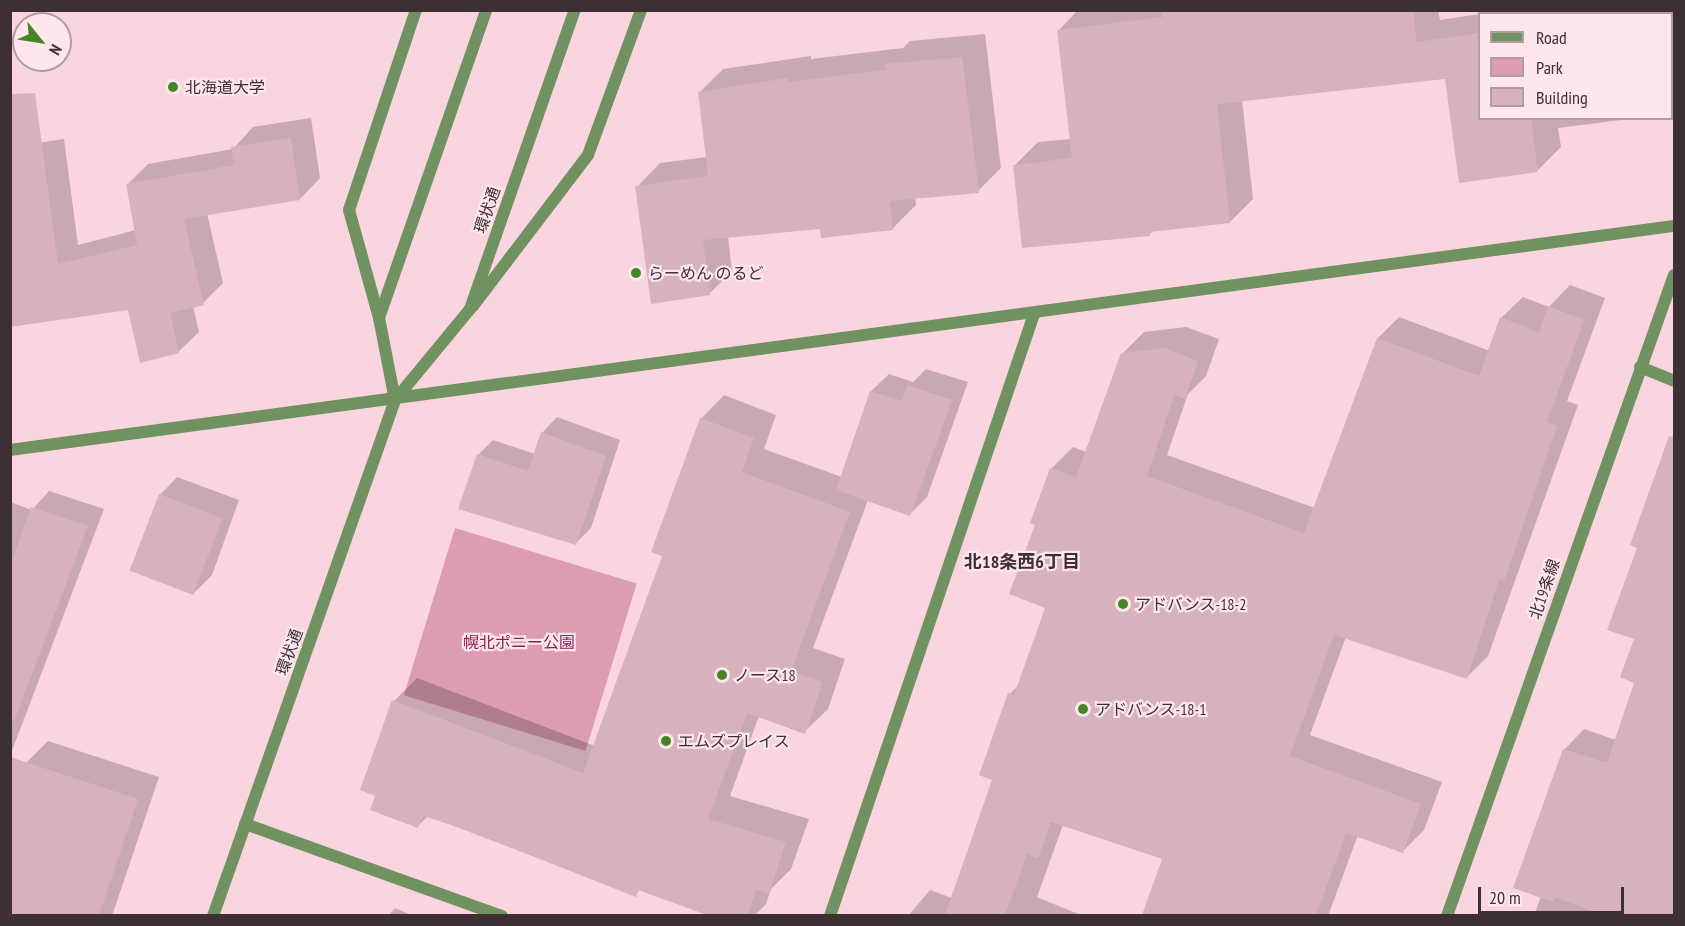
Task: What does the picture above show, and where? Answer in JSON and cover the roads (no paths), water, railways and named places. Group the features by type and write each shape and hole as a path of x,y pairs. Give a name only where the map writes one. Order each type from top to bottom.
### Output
{"street":[{"path":"395,400 379,318 350,210 416,10"},
{"path":"379,318 486,10"},
{"name":"環状通","path":"213,915 395,400 470,309 575,10"},
{"path":"470,309 588,155 642,10"},
{"path":"10,450 1034,314 1674,226"},
{"name":"北19条線","path":"1447,915 1674,275"},
{"path":"830,915 1034,314"},
{"path":"1640,367 1674,381"},
{"path":"245,824 502,915"}],"place":[{"name":"北海道大学","path":"173,87"},
{"name":"らーめん のるど","path":"636,273"},
{"name":"アドバンス-18-2","path":"1123,604"},
{"name":"ノース18","path":"722,675"},
{"name":"アドバンス-18-1","path":"1083,709"},
{"name":"エムズプレイス","path":"666,741"}],"district":[{"name":"北18条西6丁目","path":"1022,562"}],"park label":[{"name":"幌北ポニー公園","path":"519,642"}]}
